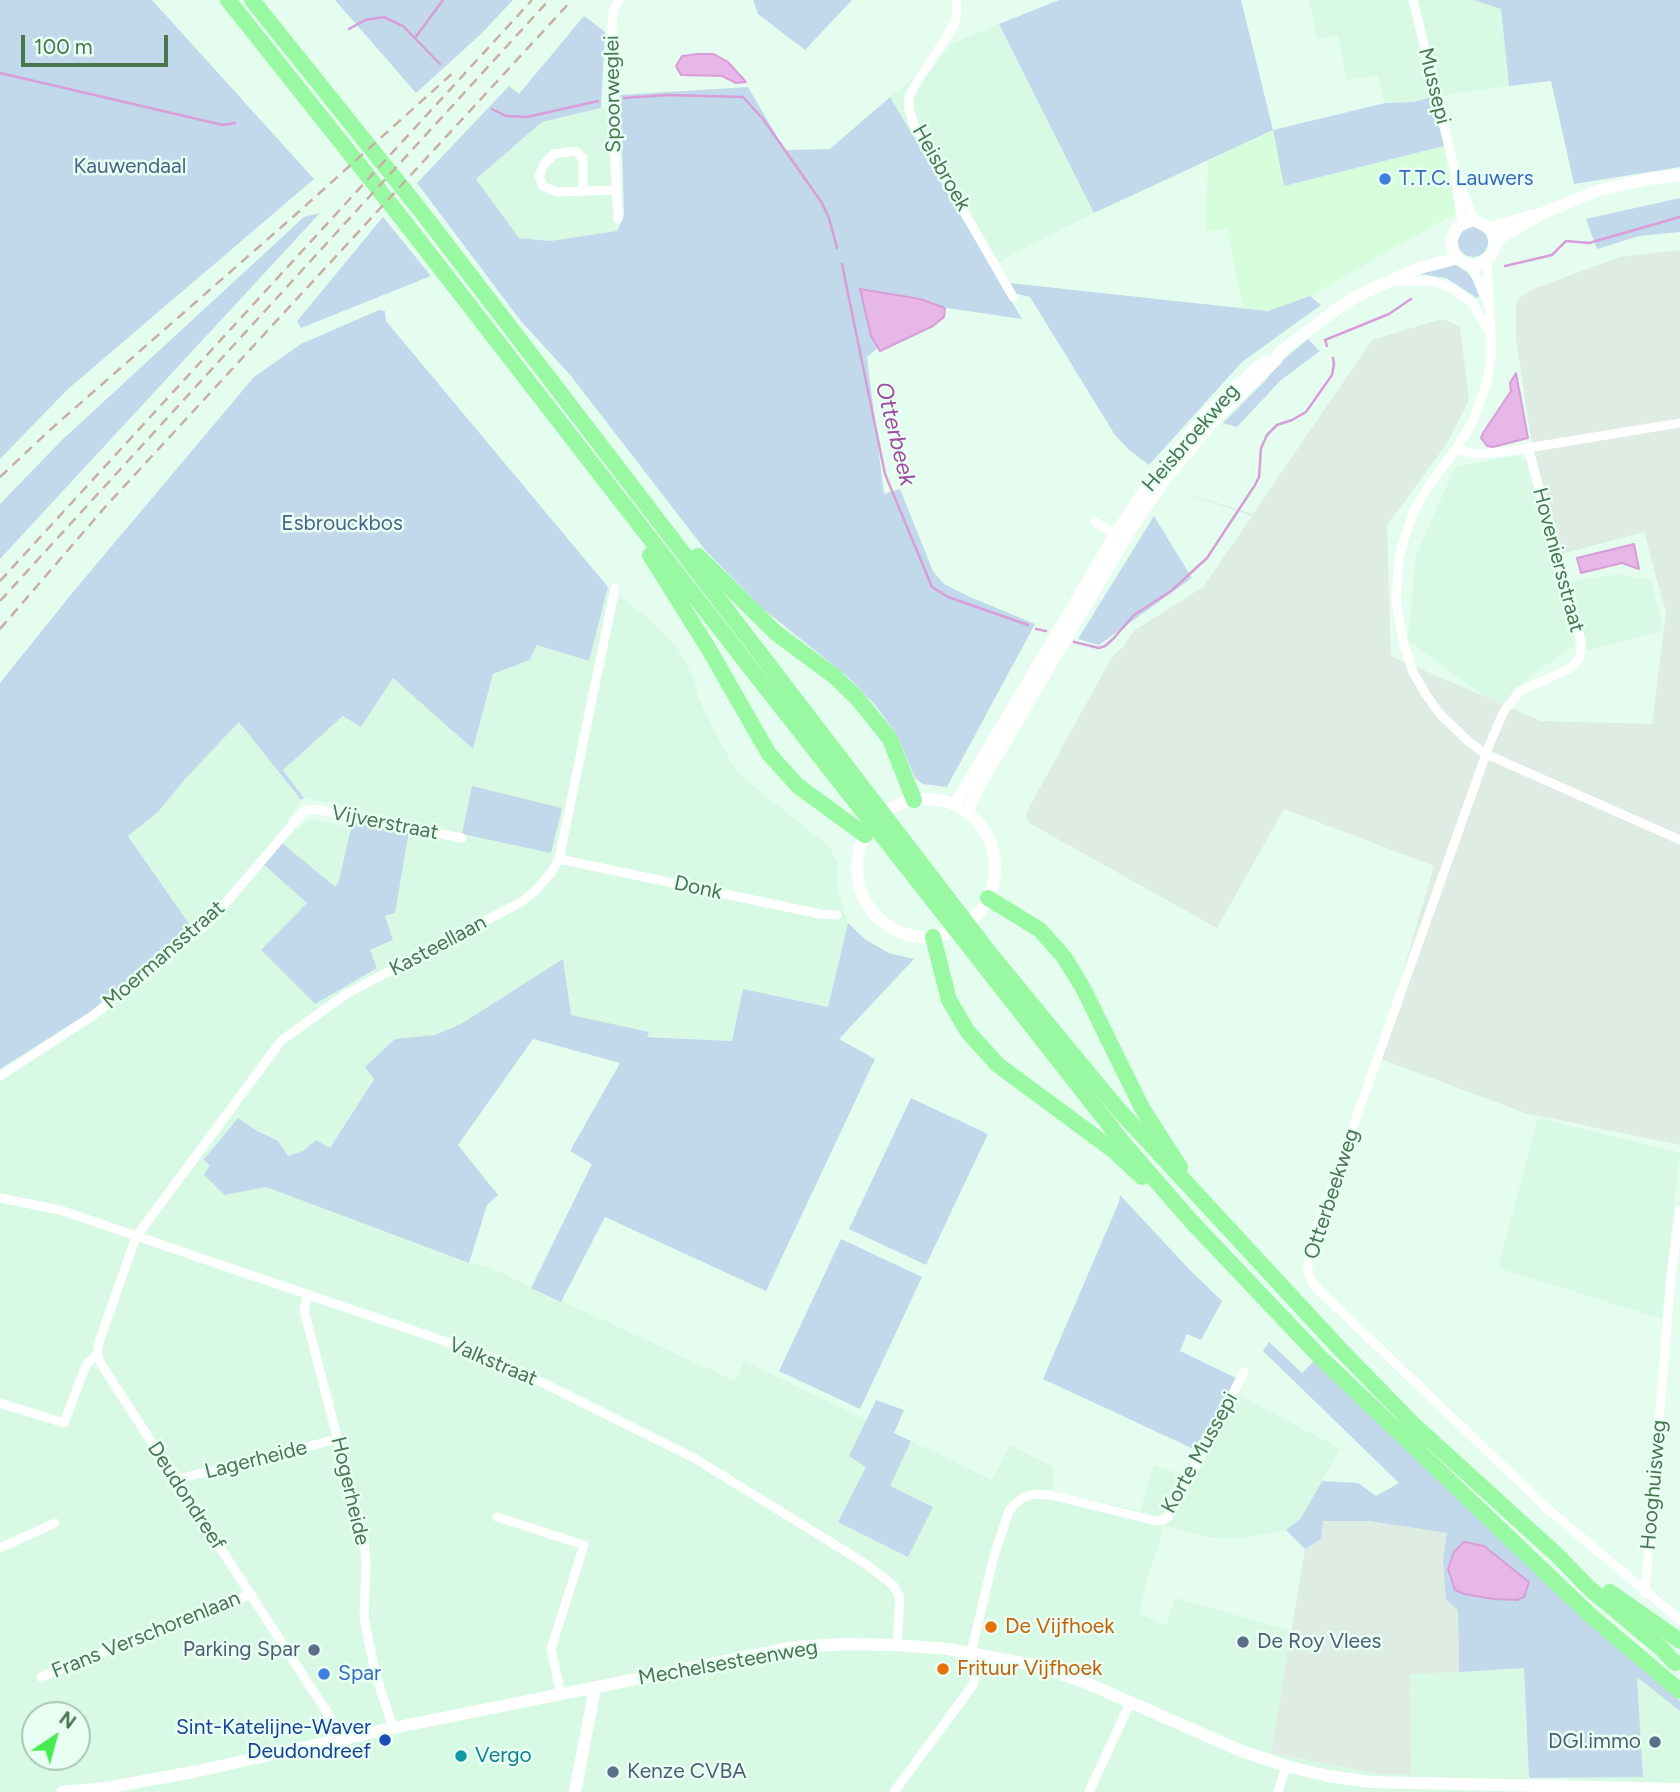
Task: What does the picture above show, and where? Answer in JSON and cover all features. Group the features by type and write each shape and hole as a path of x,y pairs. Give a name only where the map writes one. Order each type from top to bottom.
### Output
{"highway":[{"path":"228,0 829,766 986,960 1197,1195 1414,1425 1675,1663 1659,1654 1511,1538"},
{"path":"252,0 421,211 669,533 849,771 1088,1100 1169,1196 1319,1356 1590,1615 1680,1691"},
{"path":"642,529 649,553 769,754 805,791 865,835"},
{"path":"669,533 698,556 776,634 834,676 857,698 890,739 915,800"},
{"path":"988,898 1040,930 1064,957 1083,988 1142,1108 1197,1195"},
{"path":"933,937 949,1000 968,1032 998,1065 1113,1150 1153,1188 1169,1196"},
{"path":"1558,1556 1680,1641"}],"main road":[{"path":"1468,222 1489,228 1543,212 1600,190 1647,179 1680,175"},
{"path":"1451,245 1457,258 1471,265 1487,260 1495,244 1503,236 1543,212"},
{"name":"Heisbroekweg","path":"1419,268 1451,245 1452,235 1468,222"},
{"path":"1489,228 1495,244"},
{"name":"Heisbroekweg","path":"955,805 1011,722 1119,538 1215,419 1277,359 1280,352 1337,309 1384,283 1419,268 1457,258"},
{"name":"Heisbroekweg","path":"967,813 1011,722"},
{"path":"915,800 942,801 967,813 985,832 994,857 995,877 988,898 979,912 955,931 933,937 899,932 881,920 863,898 857,875 858,854 865,835 882,814 902,803 915,800"},
{"name":"Mechelsesteenweg","path":"62,1792 106,1788 181,1774 663,1672 795,1647 846,1644 897,1645 977,1654 1033,1665 1131,1701 1239,1750 1286,1766 1371,1782 1680,1789"},
{"path":"575,1792 595,1688"}],"street":[{"name":"Spoorweglei","path":"618,219 612,106 612,22 619,0"},
{"name":"Heisbroek","path":"956,0 957,14 953,27 917,82 909,97 909,109 914,124 1013,297"},
{"name":"Mussepi","path":"1413,0 1468,222"},
{"name":"Spoorweglei","path":"583,189 583,158 575,151 554,154 544,164 539,176 542,186 556,192 583,189 617,190"},
{"path":"1487,260 1491,334 1487,382 1473,421 1414,511 1399,559 1396,602 1404,645 1413,672 1425,693 1455,730 1486,754 1680,840"},
{"path":"1471,265 1490,307"},
{"path":"1384,283 1410,279 1430,281 1453,288 1473,304 1491,334"},
{"path":"1456,449 1472,454 1487,454 1680,423"},
{"name":"Hoveniersstraat","path":"1486,754 1504,711 1520,691 1569,669 1580,658 1580,641 1528,448"},
{"path":"1095,522 1119,538"},
{"name":"Kasteellaan","path":"136,1237 281,1041 345,994 521,902 551,873 559,859 615,588"},
{"name":"Otterbeekweg","path":"1486,754 1314,1236 1308,1272 1313,1284 1550,1511 1680,1620"},
{"name":"Vijverstraat","path":"307,810 315,809 462,838"},
{"name":"Moermansstraat","path":"0,1076 94,1015 213,918 307,810"},
{"name":"Donk","path":"559,859 820,914 837,915"},
{"name":"Valkstraat","path":"0,1198 60,1210 491,1357 694,1458 866,1564 893,1585 900,1597 897,1645"},
{"name":"Hooghuisweg","path":"1645,1593 1671,1276 1680,1210"},
{"path":"0,1403 64,1423 86,1365 97,1354 136,1237"},
{"name":"Hogerheide","path":"307,1296 304,1310 364,1540 364,1618 375,1672 393,1728"},
{"name":"Deudondreef","path":"97,1354 174,1480 345,1740"},
{"name":"Korte Mussepi","path":"977,1654 994,1556 1009,1511 1014,1505 1024,1497 1034,1494 1051,1495 1156,1521 1163,1520 1169,1516 1244,1372"},
{"name":"Lagerheide","path":"174,1480 338,1439"},
{"path":"497,1517 584,1545 551,1649 561,1695"},
{"path":"0,1548 55,1523"},
{"name":"Frans Verschorenlaan","path":"41,1677 251,1594"},
{"path":"894,1792 973,1685 977,1654"},
{"path":"1089,1792 1131,1701"},
{"path":"1278,1792 1286,1766"}],"shaded area":[{"path":"1309,0 1473,0 1501,9 1509,86 1414,102 1385,103 1378,75 1347,80 1338,35 1317,39"},
{"path":"999,24 1094,213 997,263 986,261 890,97 954,43"},
{"path":"714,54 728,62 746,82 736,83 722,76 681,75 676,66 682,56"},
{"path":"608,107 617,231 550,241 519,238 476,179 542,122"},
{"path":"1273,130 1284,186 1444,146 1456,213 1310,296 1268,311 1243,308 1227,229 1205,231 1208,161"},
{"path":"1680,250 1680,1145 1525,1113 1378,1058 1434,866 1284,809 1217,928 1029,823 1026,813 1112,657 1135,630 1203,587 1252,516 1172,489 1253,514 1372,340 1438,320 1446,320 1460,327 1469,400 1446,445 1387,525 1391,656 1541,721 1652,724 1666,613 1644,532 1562,554 1531,440 1516,338 1516,304 1519,298 1533,289 1620,257"},
{"path":"860,289 920,299 945,308 944,317 933,326 880,351 871,336"},
{"path":"1516,373 1528,438 1493,447 1487,446 1481,438 1511,391 1510,383"},
{"path":"1514,456 1522,457 1527,462 1575,640 1574,646 1529,677 1500,708 1408,641 1416,555 1455,467"},
{"path":"1634,544 1639,569 1622,563 1581,573 1577,558"},
{"path":"1620,574 1651,580 1664,630 1587,651 1572,581"},
{"path":"608,587 648,618 678,649 694,678 698,697 735,769 829,846 838,864 837,887 848,923 829,1007 743,989 732,1041 497,1028 372,1080 330,1149 316,1140 303,1151 288,1157 278,1141 238,1118 203,1160 210,1165 225,1195 266,1187 468,1263 486,1266 735,1381 744,1361 992,1480 1010,1445 1053,1467 1053,1491 1140,1511 1154,1465 1195,1479 1237,1394 1340,1449 1301,1518 1286,1530 1235,1539 1207,1537 1164,1526 1145,1587 1140,1614 1166,1625 1176,1598 1292,1631 1271,1753 1374,1773 1411,1774 1410,1674 1524,1668 1529,1792 0,1792 0,1069 90,1012 205,933 226,913 216,905 192,928 128,836 158,812 239,722 301,800 288,819 298,830 305,822 313,819 350,827 353,808 304,798 283,770 343,716 361,727 393,677 473,748 493,674 530,660 537,645 589,661"},
{"path":"1538,1118 1680,1153 1662,1319 1498,1268"},
{"path":"1323,1521 1369,1521 1448,1533 1443,1560 1446,1600 1458,1610 1459,1672 1410,1674 1411,1775 1374,1773 1271,1753 1305,1549 1321,1539"},
{"path":"1464,1542 1484,1546 1529,1582 1524,1597 1517,1600 1493,1599 1455,1590 1448,1569 1454,1552"},
{"path":"1637,1676 1680,1711 1680,1792 1569,1792 1570,1777 1643,1777"}],"green space":[{"name":"Kauwendaal","path":"0,0 152,0 314,179 68,389 0,459"},
{"path":"335,0 513,0 481,34 416,93"},
{"path":"753,0 852,0 805,50 758,14"},
{"path":"1059,0 1241,0 1273,130 1094,213 999,24"},
{"path":"1473,0 1680,0 1680,167 1574,184 1551,81 1509,86 1501,9"},
{"path":"584,16 605,32 601,108 542,122 476,179 519,238 550,241 617,231 624,215 620,95 748,87 785,150 830,149 890,97 1022,319 872,297 880,346 867,357 884,494 900,489 933,571 944,584 1035,624 947,787 923,784 915,778 897,735 876,706 848,677 762,608 706,551 571,376 520,320 417,183 509,86 519,94"},
{"path":"1432,97 1444,146 1284,186 1273,130 1385,103 1414,102"},
{"path":"1680,198 1680,232 1639,236 1597,249 1586,219"},
{"path":"320,213 0,559 0,504 62,440 304,217"},
{"path":"383,217 431,276 301,328 297,321"},
{"path":"1473,227 1484,231 1488,242 1484,253 1473,257 1462,253 1458,242 1462,231"},
{"path":"1456,265 1473,280 1479,296 1477,298 1446,278 1420,274"},
{"path":"1009,283 1268,311 1310,296 1321,305 1242,362 1149,465 1115,435 1030,297 1014,293"},
{"name":"Esbrouckbos","path":"379,310 385,311 386,321 608,587 589,661 537,645 530,660 493,674 473,749 393,678 361,727 343,716 283,770 304,798 301,800 239,722 158,812 128,836 192,928 90,1012 0,1069 0,683 254,377 301,344"},
{"path":"1308,339 1320,351 1281,380 1237,427 1223,423 1266,380 1276,366"},
{"path":"1154,516 1192,578 1099,645 1078,639"},
{"path":"472,786 562,808 551,853 462,834"},
{"path":"353,819 409,831 395,913 385,916 393,940 370,950 377,968 315,1004 261,950 307,903 263,864 281,842 335,887 339,881"},
{"path":"848,923 866,940 889,953 914,959 839,1039 875,1059 766,1291 605,1217 561,1302 531,1288 592,1164 570,1151 620,1063 533,1039 458,1145 498,1195 487,1205 469,1263 266,1187 225,1195 204,1175 210,1165 203,1160 238,1118 278,1141 288,1156 303,1151 316,1140 330,1148 374,1079 365,1067 395,1039 435,1035 461,1024 563,959 571,1015 649,1032 647,1037 732,1041 743,989 828,1007"},
{"path":"911,1098 988,1134 926,1265 849,1229"},
{"path":"1120,1195 1222,1301 1201,1340 1187,1334 1180,1351 1236,1378 1198,1451 1043,1379"},
{"path":"841,1239 922,1277 860,1409 779,1371"},
{"path":"1269,1342 1302,1373 1314,1361 1585,1620 1680,1701 1680,1711 1637,1677 1643,1777 1529,1778 1524,1668 1459,1672 1458,1610 1446,1600 1443,1560 1447,1533 1369,1521 1323,1521 1321,1539 1305,1549 1286,1530 1301,1518 1322,1481 1358,1483 1376,1496 1399,1483 1263,1351","holes":["1514,1571 1529,1582 1524,1597 1517,1600 1464,1594"]},
{"path":"876,1400 904,1410 894,1433 911,1441 890,1486 933,1507 908,1557 838,1522 866,1467 849,1456"}],"waterway":[{"path":"415,38 443,0"},
{"name":"Otterbeek","path":"349,29 365,20 384,17 403,26 440,64"},
{"name":"Otterbeek","path":"0,73 223,125 235,123"},
{"name":"Otterbeek","path":"624,98 667,95 743,97 763,119 822,203 837,248"},
{"name":"Otterbeek","path":"492,109 506,116 527,117 598,101"},
{"name":"Otterbeek","path":"1505,266 1552,255 1566,241 1589,243 1680,217"},
{"name":"Otterbeek","path":"842,264 885,474 932,587 948,597 1028,625"},
{"name":"Otterbeek","path":"1327,346 1325,340 1389,314 1411,299"},
{"name":"Otterbeek","path":"1074,642 1099,648 1105,646 1134,615 1171,591 1207,558 1259,477 1261,448 1267,435 1277,425 1306,412 1332,375 1333,358"},
{"name":"Otterbeek","path":"1036,629 1046,631"}],"railway":[{"path":"0,581 532,0"},
{"path":"0,601 549,0"},
{"path":"0,629 106,506 572,0"},
{"path":"0,477 455,71"}],"place":[{"name":"T.T.C. Lauwers","path":"1385,179"},
{"name":"De Vijfhoek","path":"991,1627"},
{"name":"De Roy Vlees","path":"1243,1642"},
{"name":"Parking Spar","path":"314,1650"},
{"name":"Frituur Vijfhoek","path":"943,1669"},
{"name":"Spar","path":"324,1674"},
{"name":"Sint-Katelijne-Waver Deudondreef","path":"385,1740"},
{"name":"DGI.immo","path":"1655,1742"},
{"name":"Vergo","path":"461,1756"},
{"name":"Kenze CVBA","path":"613,1772"}]}
